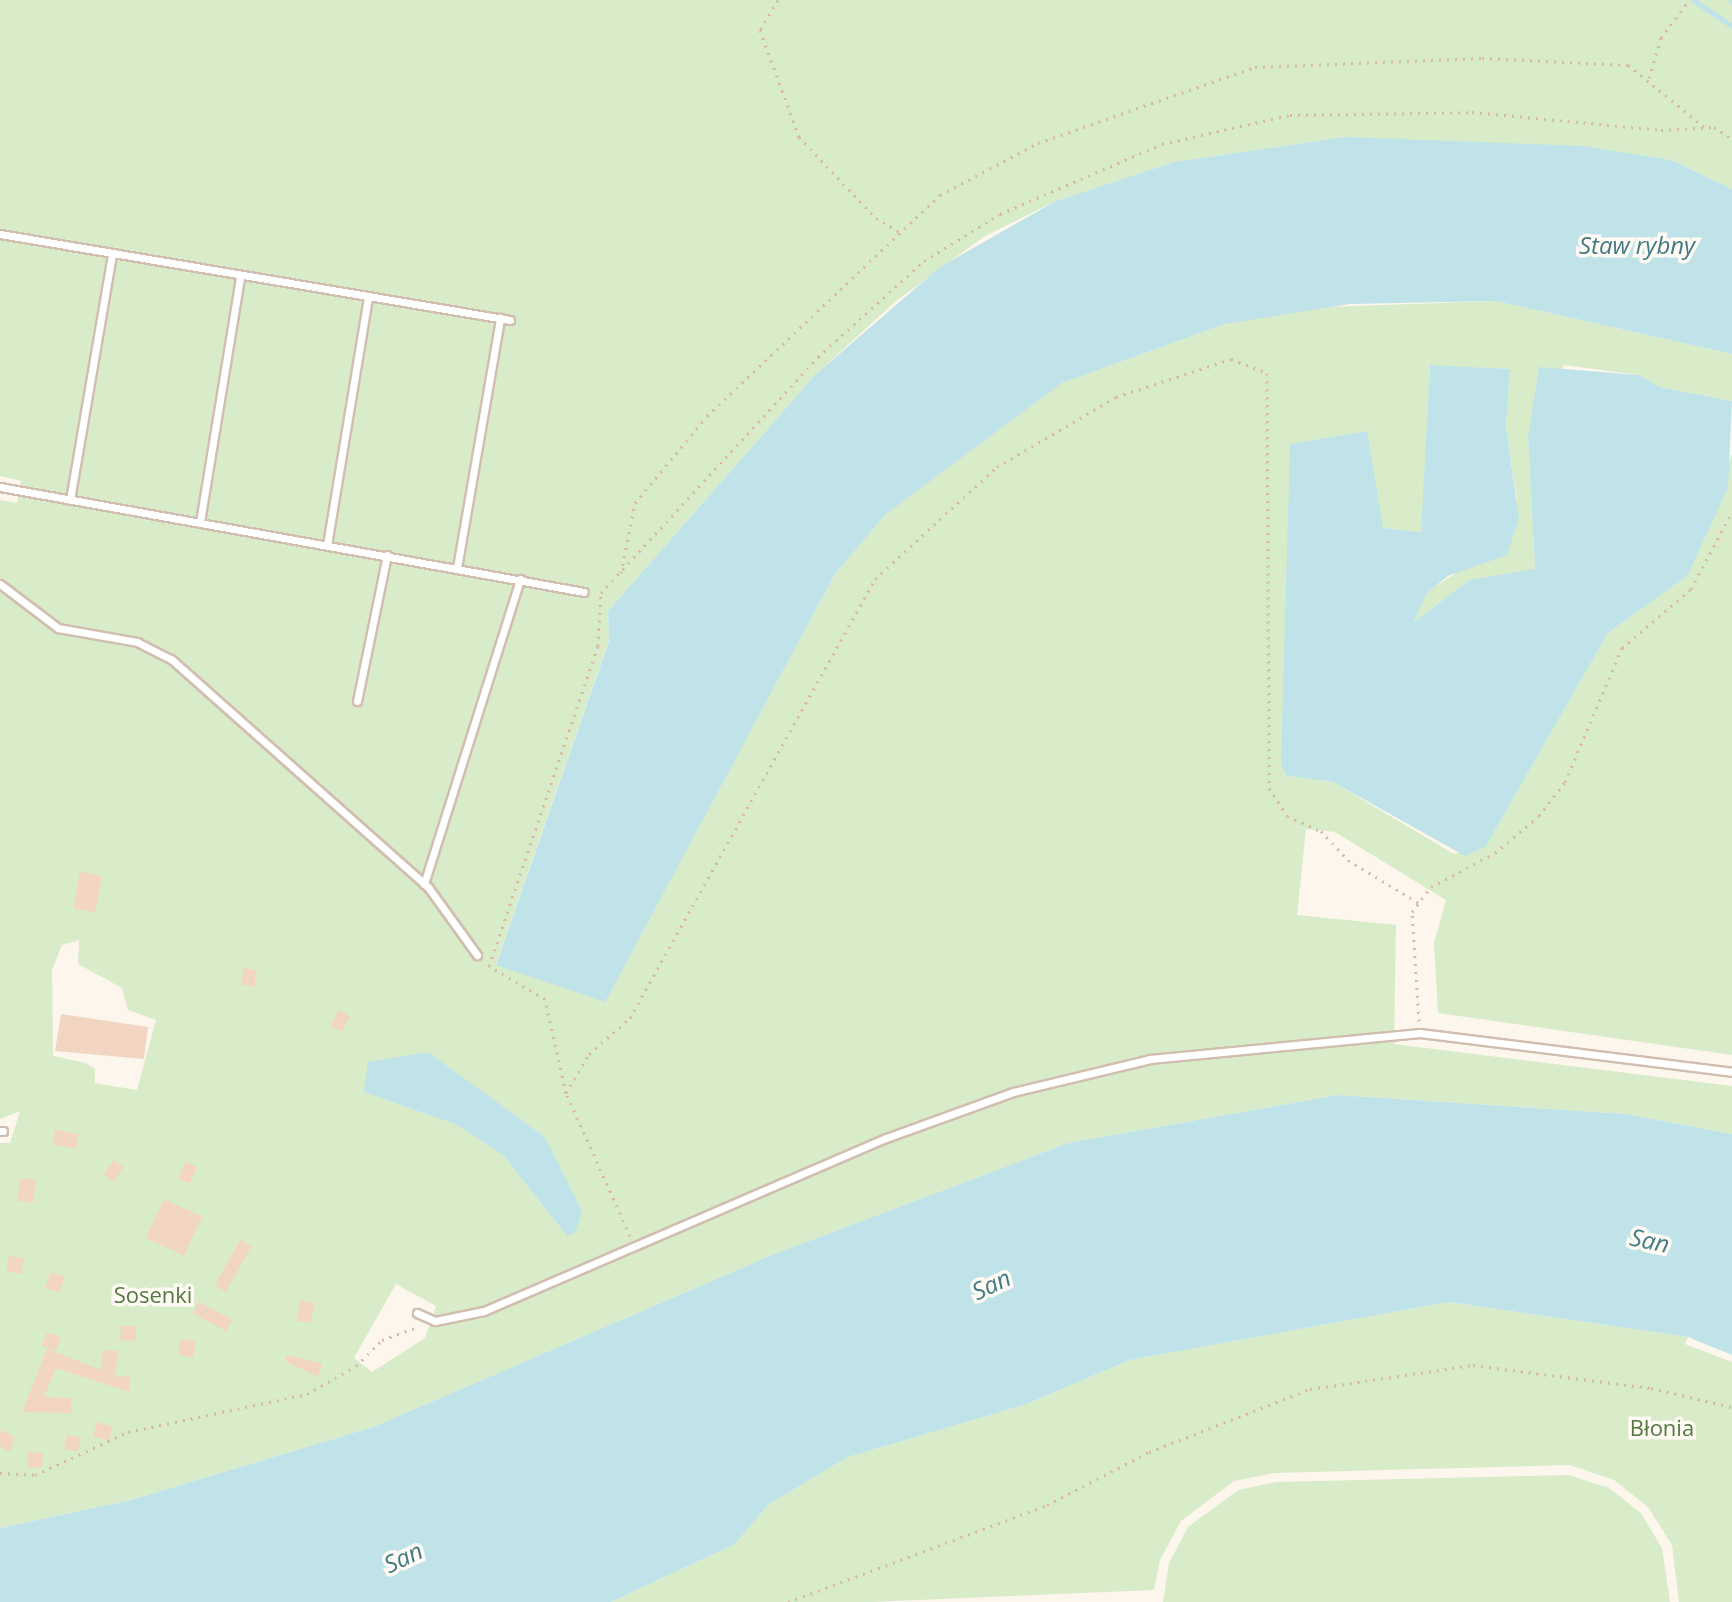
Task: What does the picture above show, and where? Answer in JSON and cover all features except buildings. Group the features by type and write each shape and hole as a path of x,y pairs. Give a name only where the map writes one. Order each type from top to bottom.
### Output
{"lane":[{"path":"0,234 240,277 510,320"},
{"path":"70,500 112,254"},
{"path":"200,522 240,277"},
{"path":"327,545 368,298"},
{"path":"457,568 500,318"},
{"path":"0,487 584,592"},
{"path":"357,701 387,555"},
{"path":"424,884 520,579"},
{"path":"0,584 58,628 137,642 171,659 424,884 477,955"},
{"path":"417,1313 435,1321 484,1311 886,1138 1013,1092 1150,1059 1420,1033 1732,1072"}],"path":[{"path":"778,0 760,30 799,137 876,218 902,234"},
{"path":"1649,78 1661,38 1688,1"},
{"path":"620,574 635,503 658,472 742,381 902,234 979,170 1255,67 1482,58 1615,62 1649,78 1704,127"},
{"path":"635,1247 566,1093 545,999 489,966 598,646 601,593 818,357 924,261 1000,214 1162,144 1290,115 1472,112 1661,130 1714,127 1732,139"},
{"path":"566,1093 589,1054 630,1018 875,579 1025,446 1116,397 1231,359 1258,365 1272,386 1264,604 1269,788 1287,816 1321,831 1348,860 1419,903"},
{"path":"1420,1033 1412,912 1431,887 1495,853 1539,816 1565,782 1622,648 1691,589 1732,512"},
{"path":"0,1473 35,1475 128,1432 307,1394 356,1366 382,1340 435,1321"},
{"path":"788,1602 1047,1505 1149,1452 1310,1389 1473,1365 1651,1388 1732,1407"}],"green space":[{"name":"Sosenki","path":"0,0 1732,0 1732,189 1671,160 1344,137 1174,162 1056,201 985,236 896,301 815,375 608,611 609,640 496,964 605,1001 835,574 886,514 1002,422 1062,383 1225,324 1297,308 1496,301 1732,354 1732,401 1660,387 1639,375 1564,365 1528,438 1535,570 1469,580 1414,622 1426,593 1468,565 1487,561 1517,501 1506,426 1510,369 1430,366 1422,532 1383,528 1281,765 1287,776 1333,782 1454,854 1486,846 1608,633 1687,576 1732,454 1732,1055 1438,1013 1434,943 1446,900 1335,832 1306,829 1297,915 1396,925 1394,1044 1732,1086 1732,1134 1626,1114 1338,1095 1068,1143 772,1255 373,1427 131,1500 0,1528 0,1143 10,1143 20,1111 0,1119 0,500 17,503 21,481 0,476","holes":["79,940 78,964 122,988 128,1010 156,1020 137,1090 95,1083 95,1069 86,1063 53,1056 52,970 62,945","427,1052 545,1137 567,1236 503,1155 457,1125 364,1092","396,1284 436,1306 425,1338 372,1372 354,1358"]},
{"name":"Błonia","path":"1449,1302 1688,1337 1685,1344 1732,1362 1732,1602 1679,1602 1672,1545 1648,1507 1614,1480 1570,1465 1275,1473 1234,1481 1181,1521 1160,1560 1154,1590 871,1602 611,1602 735,1544 768,1505 848,1457 1024,1405 1130,1360"},
{"path":"1569,1475 1609,1488 1641,1513 1662,1548 1670,1602 1163,1602 1169,1563 1188,1527 1238,1490 1276,1482"}],"water":[{"name":"Staw rybny","path":"1344,137 1583,146 1671,160 1732,189 1732,354 1496,301 1350,304 1225,324 1062,383 886,514 835,574 605,1002 496,965 609,641 608,611 815,375 940,267 1056,201 1174,162"},
{"path":"1430,365 1510,369 1506,426 1519,519 1507,555 1448,576 1426,594 1414,622 1469,580 1535,569 1528,438 1539,367 1639,375 1660,387 1732,401 1728,488 1687,576 1608,633 1486,846 1465,856 1333,782 1287,776 1281,765 1290,444 1367,431 1383,528 1421,532"},
{"path":"428,1052 545,1137 582,1211 576,1232 567,1236 503,1155 457,1125 364,1092 368,1062"},
{"name":"San","path":"1338,1095 1626,1114 1732,1134 1732,1355 1688,1337 1449,1302 1130,1360 1024,1405 848,1457 768,1505 735,1544 611,1602 0,1602 0,1528 131,1500 373,1427 772,1255 1068,1143"}],"waterway":[{"path":"1693,0 1732,26"}]}
